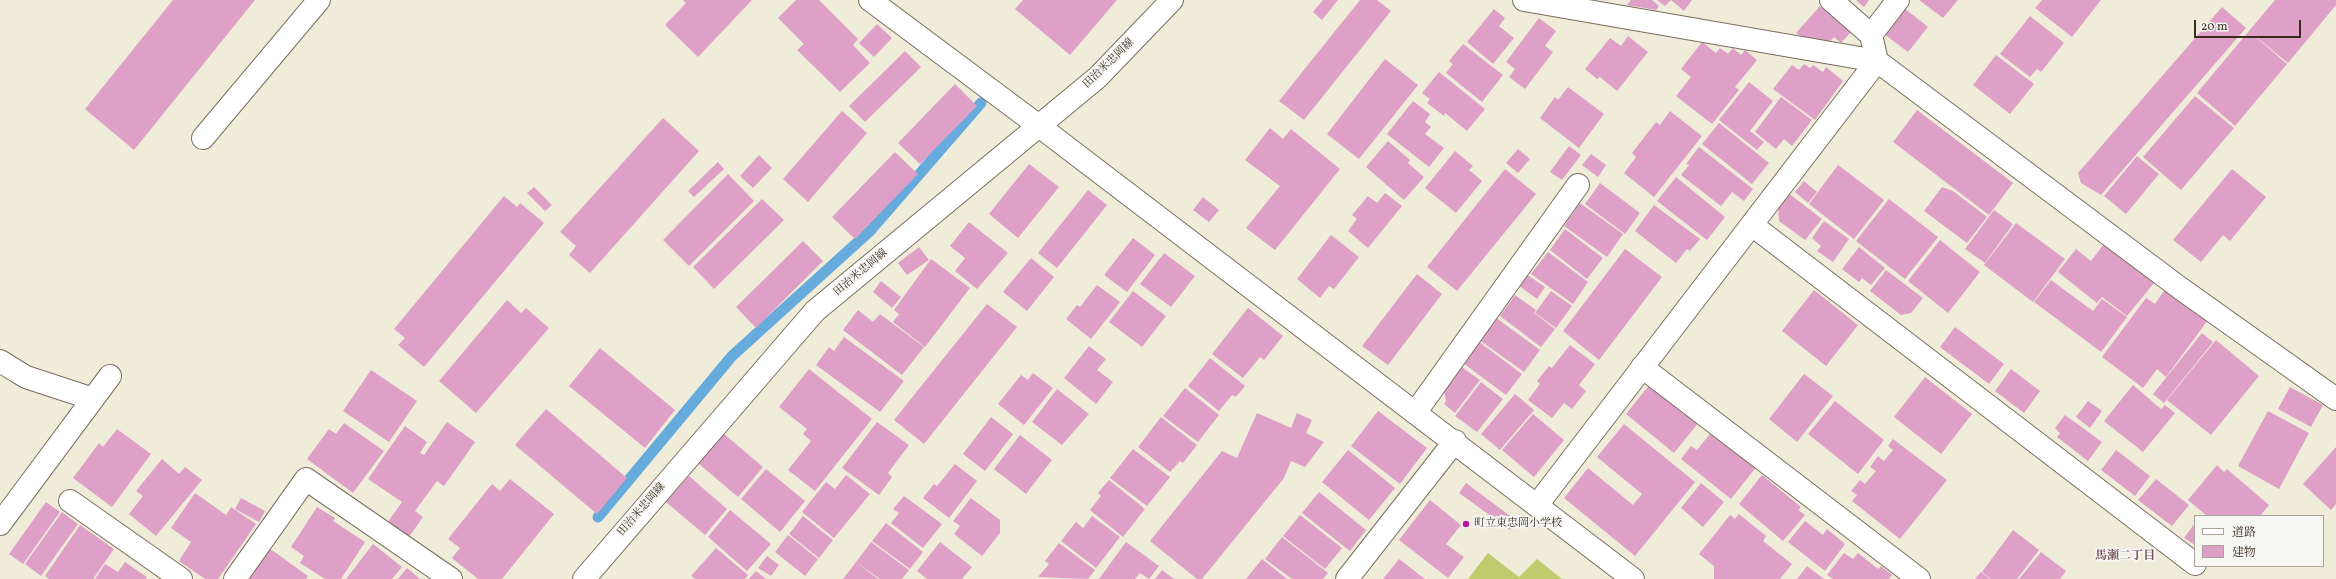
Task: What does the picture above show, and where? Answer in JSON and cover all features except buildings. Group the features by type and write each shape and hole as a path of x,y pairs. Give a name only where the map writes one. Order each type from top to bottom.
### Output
{"street":[{"path":"203,138 319,0"},
{"path":"870,0 1039,126 1415,413 1455,441 1634,579"},
{"name":"田治米忠岡線","path":"584,579 816,311 1098,77 1172,0"},
{"path":"1524,0 1877,62 2180,288 2333,391"},
{"path":"1831,0 1871,35 1877,62"},
{"path":"1871,35 1898,0"},
{"path":"1537,505 1877,62"},
{"path":"1415,413 1578,184"},
{"path":"1752,225 2194,563"},
{"path":"0,360 26,377 93,399"},
{"path":"1642,367 1919,579"},
{"path":"0,524 110,376"},
{"path":"1347,579 1455,441"},
{"path":"235,579 306,479 451,579"},
{"path":"70,501 181,579"}],"green space":[{"path":"1488,553 1519,577 1537,559 1562,579 1468,579"}],"waterway":[{"path":"598,517 732,356 870,231 981,103"}],"place":[{"name":"町立東忠岡小学校","path":"1466,524"}],"district":[{"name":"馬瀬二丁目","path":"2125,557"}]}
